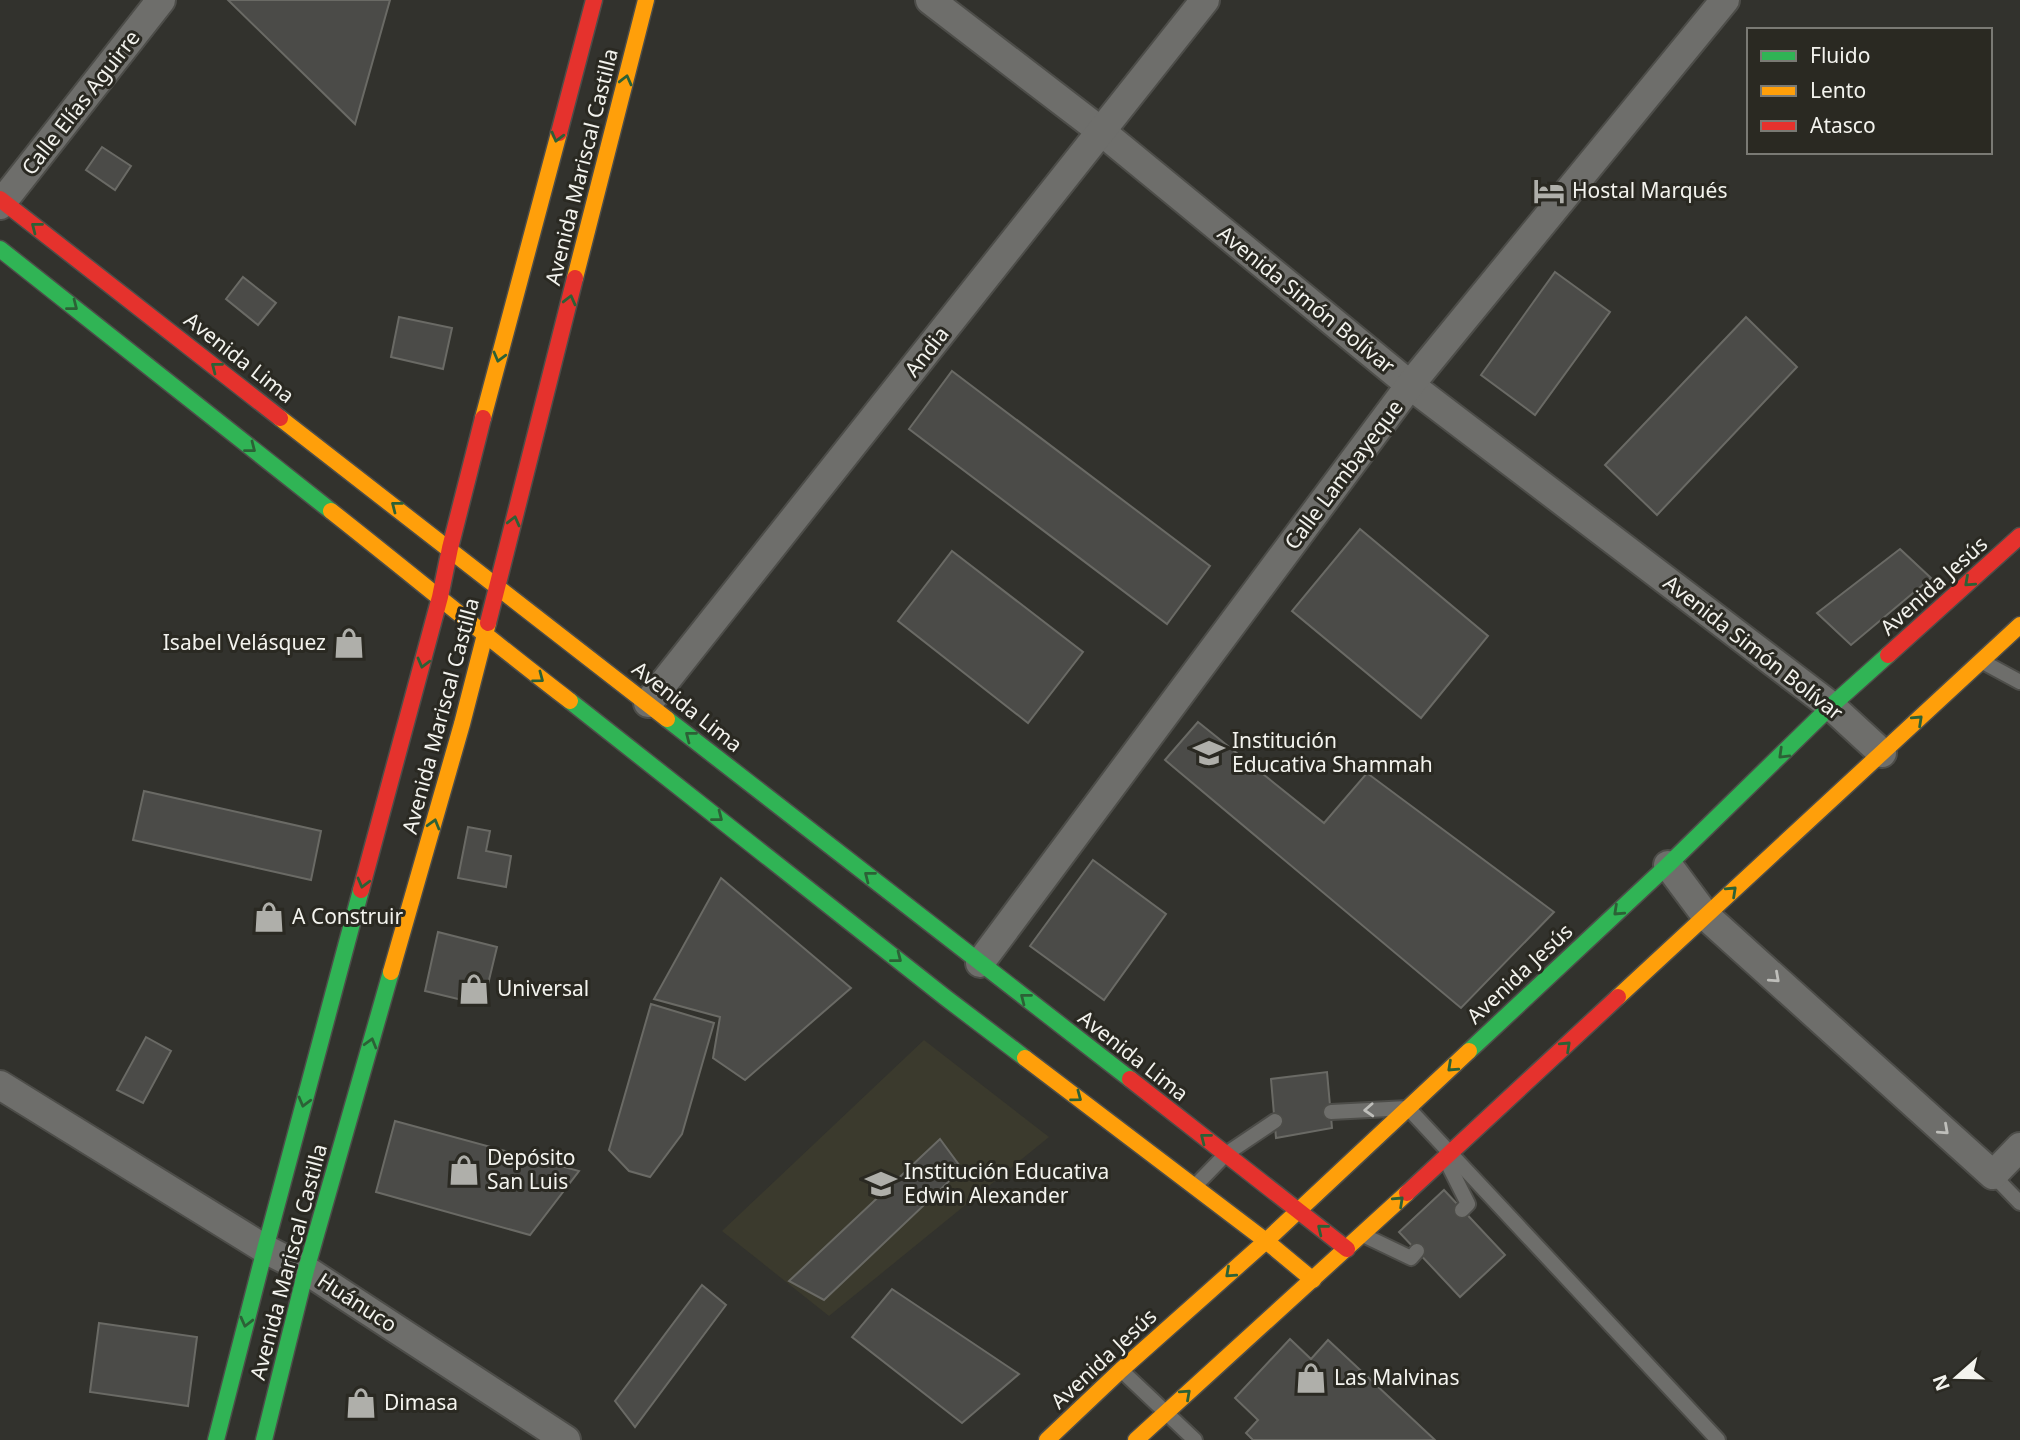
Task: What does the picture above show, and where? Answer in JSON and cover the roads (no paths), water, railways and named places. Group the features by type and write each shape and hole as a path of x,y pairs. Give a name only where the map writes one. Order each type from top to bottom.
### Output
{"main road":[{"name":"Avenida Mariscal Castilla","path":"216,1440 440,597 468,474 594,0"},
{"name":"Avenida Mariscal Castilla","path":"264,1440 306,1270 463,724 646,0"},
{"name":"Avenida Lima","path":"1,202 450,548 1347,1249"},
{"path":"0,249 440,597 485,636 946,998 1195,1186 1313,1280"},
{"name":"Avenida Jesús","path":"1046,1440 1266,1241 1668,865 1832,706 2020,536"},
{"path":"1136,1440 1347,1249 2020,625"}],"street":[{"name":"Calle Elías Aguirre","path":"1,202 162,0"},
{"name":"Avenida Simón Bolívar","path":"930,0 1102,132 1410,385 1832,706 1882,754"},
{"name":"Andia","path":"648,703 1205,0"},
{"name":"Calle Lambayeque","path":"980,963 1410,385 1725,0"},
{"path":"1668,865 1706,916 1993,1175 2020,1147"},
{"name":"Huánuco","path":"0,1085 265,1249 306,1270 566,1440"}],"lane":[{"path":"1981,661 2020,682"},
{"path":"1331,1112 1408,1108 1448,1155 1484,1189 1718,1440"},
{"path":"1195,1186 1226,1154 1275,1121"},
{"path":"1448,1155 1465,1207 1484,1189"},
{"path":"1993,1175 2020,1203"},
{"path":"1362,1235 1411,1258 1417,1251"},
{"path":"1121,1370 1195,1440"}],"place":[{"name":"Hostal Marqués","path":"1549,191"},
{"name":"Isabel Velásquez","path":"349,643"},
{"name":"Institución Educativa Shammah","path":"1209,753"},
{"name":"A Construir","path":"269,917"},
{"name":"Universal","path":"474,989"},
{"name":"Depósito San Luis","path":"464,1170"},
{"name":"Institución Educativa Edwin Alexander","path":"881,1184"},
{"name":"Las Malvinas","path":"1311,1378"},
{"name":"Dimasa","path":"361,1403"}]}
